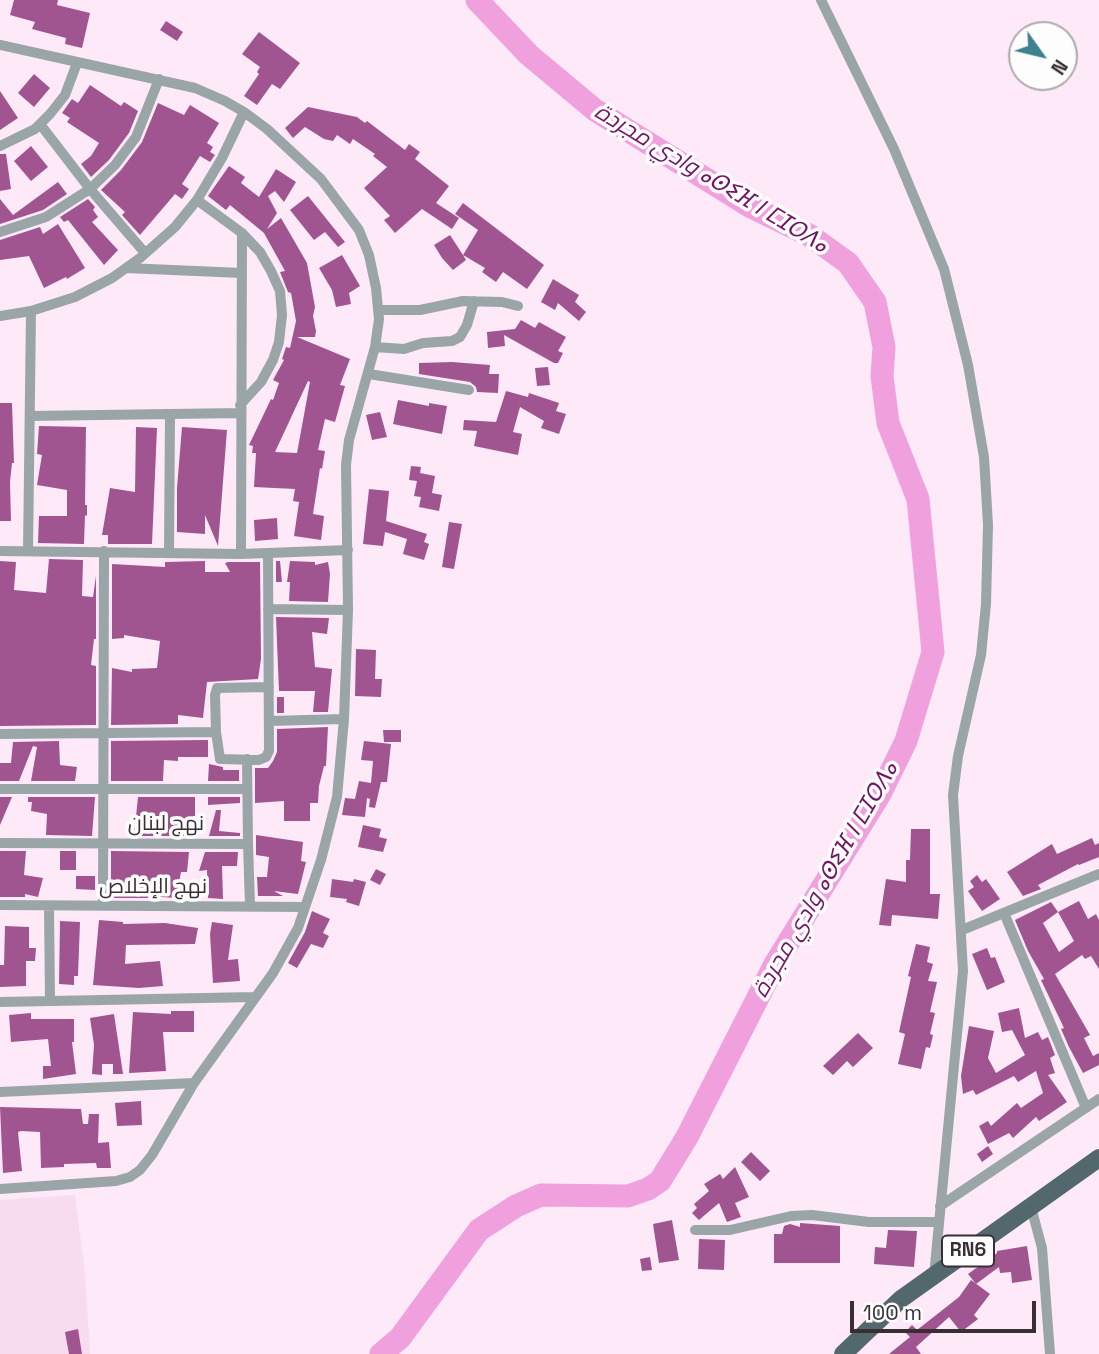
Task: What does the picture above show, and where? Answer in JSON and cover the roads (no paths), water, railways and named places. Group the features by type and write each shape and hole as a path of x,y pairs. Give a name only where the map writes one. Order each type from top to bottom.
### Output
{"main road":[{"name":"RN6","path":"843,1354 901,1299 1099,1157"}],"street":[{"path":"821,0 894,149 944,269 978,417 984,457 988,525 986,604 981,655 958,756 953,795 962,971 934,1276"},
{"path":"0,1189 116,1181 130,1177 140,1170 152,1155 194,1083 288,948 321,860 337,797 344,719 348,610 346,465 349,440 375,347 378,310 369,255 359,230 343,205 321,179 244,112 195,88 1,46"},
{"path":"0,146 40,124 65,95 77,63"},
{"path":"0,232 46,217 90,189 115,165 136,137 159,79"},
{"path":"0,316 31,311 75,297 126,268 145,253 175,227 197,200 222,159 244,112"},
{"path":"40,124 90,189 145,253"},
{"path":"30,416 170,414 240,409 261,382 279,342 282,315 279,292 260,252 242,233 197,200"},
{"path":"241,554 242,233"},
{"path":"126,268 242,273"},
{"path":"378,310 420,310 463,301 502,302 518,306"},
{"path":"375,347 404,348 422,343 452,341 460,337 467,325 474,301"},
{"path":"29,551 31,311"},
{"path":"369,374 468,390"},
{"path":"169,552 170,414"},
{"path":"0,551 241,554 348,550"},
{"path":"103,905 104,551"},
{"path":"268,553 269,687 268,754 262,759 219,758 216,732 217,688 269,687"},
{"path":"268,609 348,610"},
{"path":"269,721 344,719"},
{"path":"0,734 216,732"},
{"path":"247,759 250,906"},
{"path":"0,789 247,789"},
{"name":"نهج لبنان","path":"0,843 248,844"},
{"path":"962,930 1099,874"},
{"name":"نهج الإخلاص","path":"0,905 305,907"},
{"path":"49,906 50,1001"},
{"path":"1004,912 1086,1108"},
{"path":"0,1002 255,997"},
{"path":"0,1092 194,1083"},
{"path":"940,1206 1099,1099"},
{"path":"1031,1207 1042,1248 1050,1354"},
{"path":"695,1230 730,1230 781,1218 812,1215 869,1222 939,1222"}],"waterway":[{"name":"وادي مجردة ⴰⵙⵉⴼ ⵏ ⵎⵊⵔⴷⴰ","path":"381,1354 400,1338 479,1230 516,1206 541,1195 628,1196 648,1189 660,1181 687,1137 775,964 880,794 906,741 933,652 918,499 888,423 882,376 884,347 875,302 848,263 809,235 751,207 595,110 529,55 477,0"}]}
